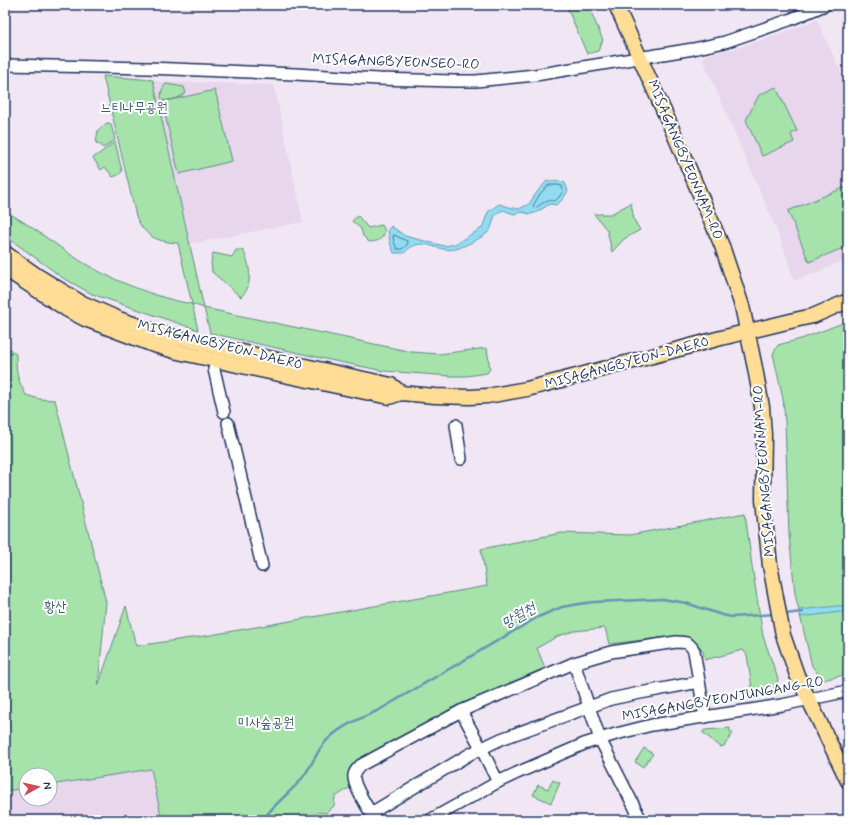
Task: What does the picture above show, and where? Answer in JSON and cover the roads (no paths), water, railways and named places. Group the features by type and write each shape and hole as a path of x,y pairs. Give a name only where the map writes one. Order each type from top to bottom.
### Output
{"main road":[{"name":"MISAGANGBYEONNAM-RO","path":"616,5 672,129 722,246 742,306 762,407 764,435 763,499 770,565 783,635 792,663 808,700 848,781"},
{"name":"MISAGANGBYEON-DAERO","path":"5,253 36,275 80,302 126,322 174,337 391,385 401,394"},
{"name":"MISAGANGBYEON-DAERO","path":"5,269 85,320 150,344 178,352 389,397 401,394 470,397 487,396 527,389 747,331 813,316 848,301"}],"street":[{"name":"MISAGANGBYEONSEO-RO","path":"5,65 148,68 378,79 454,81 495,79 640,58 725,42 789,20 825,5"},
{"path":"214,369 224,412"},
{"path":"228,423 262,566"},
{"path":"456,425 462,459"},
{"path":"699,682 611,699 589,706 481,748 373,817 356,786 353,777 355,770 361,765 461,711 574,663 611,652 676,642 684,642 691,645 694,651 705,717"},
{"path":"574,663 600,739 641,820"},
{"name":"MISAGANGBYEONJUNGANG-RO","path":"430,820 517,772 584,744 600,739 652,725 808,700 848,691"},
{"path":"461,711 498,782"}],"water":[{"path":"547,181 559,181 565,183 568,191 563,199 556,205 550,204 535,213 530,214 522,212 514,214 503,210 495,216 492,227 485,235 459,248 451,250 418,244 411,247 404,253 394,253 390,243 388,230 391,226 405,236 444,246 455,244 482,228 488,212 499,204 519,209 529,204"},
{"path":"848,605 848,611 801,617 799,610"}],"waterway":[{"name":"망월천","path":"263,820 272,808 303,777 319,750 327,740 340,729 379,710 538,617 562,607 594,602 663,599 686,603 732,617 775,614"},
{"name":"망월천","path":"784,614 803,612"}],"park label":[{"name":"느티나무공원","path":"134,108"},
{"name":"황산","path":"55,607"},
{"name":"미사숲공원","path":"266,723"}]}
